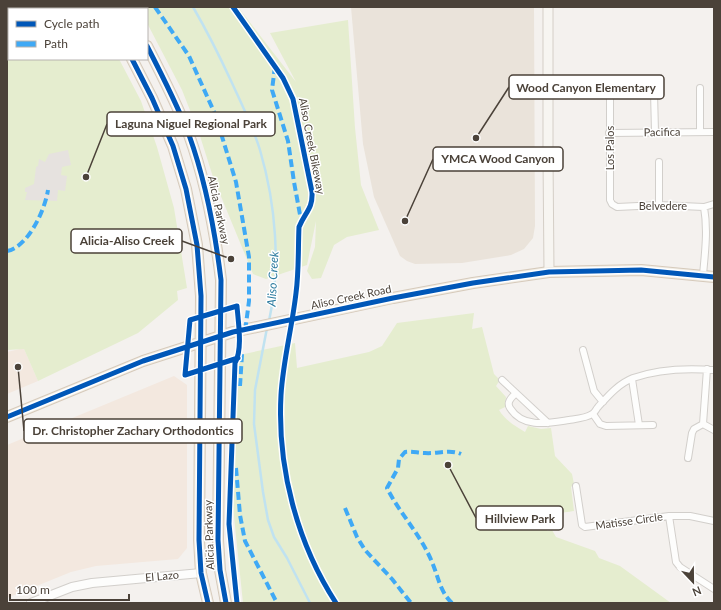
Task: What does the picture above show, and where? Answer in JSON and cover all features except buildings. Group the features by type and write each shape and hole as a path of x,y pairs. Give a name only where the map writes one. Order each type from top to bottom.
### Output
{"main road":[{"path":"548,7 549,272"},
{"name":"Alicia Parkway","path":"148,48 169,89 189,134 204,185 216,239 221,280 218,540 220,570 226,603"},
{"name":"Alicia Parkway","path":"133,60 152,98 172,146 186,189 197,245 201,296 198,498 199,540 201,573 208,603"},
{"name":"Aliso Creek Road","path":"7,417 142,361 221,335 473,283 549,272 641,270 714,277"}],"street":[{"path":"700,88 700,132"},
{"name":"Los Palos","path":"610,90 610,200 612,204"},
{"path":"654,92 655,132"},
{"name":"Pacifica","path":"609,133 714,132"},
{"path":"658,162 659,205"},
{"name":"Belvedere","path":"612,204 617,207 659,205 704,207 714,204"},
{"path":"703,275 706,231 704,207"},
{"path":"583,350 594,392 603,402"},
{"path":"516,393 510,399 509,406 520,418 535,424 548,423 578,419 592,414 614,389 632,379 646,374 676,369 711,369 703,424"},
{"path":"632,379 639,425"},
{"path":"502,380 548,423"},
{"path":"592,414 600,424 606,426 653,425"},
{"path":"703,424 714,430"},
{"path":"688,458 692,433 694,429 703,424"},
{"name":"Matisse Circle","path":"576,486 582,525 585,527 669,516 690,516 714,521"},
{"name":"Matisse Circle","path":"669,516 676,562 680,567 714,589"},
{"name":"El Lazo","path":"31,603 72,587 92,583 201,573"}],"shaded area":[{"path":"351,7 534,7 535,226 533,238 524,249 511,255 462,263 415,264 400,256 374,197 363,144"},
{"path":"68,150 71,165 62,167 61,175 67,176 65,191 58,190 57,201 25,200 27,192 25,192 25,188 34,184 36,167 38,166 39,159 45,162 49,154"},
{"path":"24,349 38,381 7,394 7,352"},
{"path":"174,376 187,385 187,548 178,559 96,566 71,572 7,598 7,445"}],"green space":[{"path":"7,7 85,7 86,8 8,8 8,60 120,60 141,101 157,147 174,208 187,288 177,291 178,300 138,333 38,381 24,349 7,350"},
{"path":"238,7 296,82 270,33 348,20 355,128 361,185 379,230 347,237 334,245 321,278 312,279 307,271 315,247 316,221 307,265 266,279 253,274 213,177 199,133 182,90 148,25 148,8 138,8"},
{"path":"474,313 472,329 482,327 494,374 500,380 496,386 506,397 505,407 499,410 501,414 525,432 528,426 541,429 551,428 555,456 572,474 574,484 571,487 574,511 559,513 551,517 548,521 547,531 552,530 556,537 595,551 599,558 620,566 671,603 243,603 231,488 237,364 244,354 295,343 297,368 369,352 382,346 397,323"}],"waterway":[{"name":"Aliso Creek","path":"193,7 218,54 247,116 260,150 270,192 275,236 275,279 269,321"},
{"name":"Aliso Creek","path":"267,328 255,390 254,424 263,492 268,520 274,537 287,558 310,603"}],"marked path":[{"path":"155,7 189,56 215,114 236,182 249,257 249,301 245,332"},
{"path":"275,66 272,90 288,141 301,220"},
{"path":"7,251 22,243 28,235 39,217 48,190"},
{"path":"240,386 242,354"},
{"path":"452,603 442,589 432,562 422,543 387,488 398,468 399,459 405,452 452,452 461,454"},
{"path":"236,468 240,515 245,541 277,603"},
{"path":"345,508 357,537 365,550 392,579 411,603"}],"cycle path":[{"name":"Aliso Creek Bikeway","path":"233,7 283,78 293,99 312,192 310,207 299,227 297,285 281,395 282,449 286,477 300,530 322,580 336,603"},
{"path":"148,48 179,112 195,153 213,225 219,262 221,280 218,540 220,570 226,603"},
{"path":"133,60 152,98 173,146 186,189 197,245 201,296 199,540 201,573 208,603"},
{"path":"7,417 143,361 233,332 393,298 473,283 549,272 641,270 714,277"},
{"path":"237,603 229,524 235,363 237,357 239,350 237,306 190,320 185,375 238,358"}],"place":[{"name":"Wood Canyon Elementary","path":"476,138"},
{"name":"Laguna Niguel Regional Park","path":"86,177"},
{"name":"YMCA Wood Canyon","path":"405,221"},
{"name":"Alicia-Aliso Creek","path":"231,259"},
{"name":"Dr. Christopher Zachary Orthodontics","path":"18,367"},
{"name":"Hillview Park","path":"448,465"}]}
